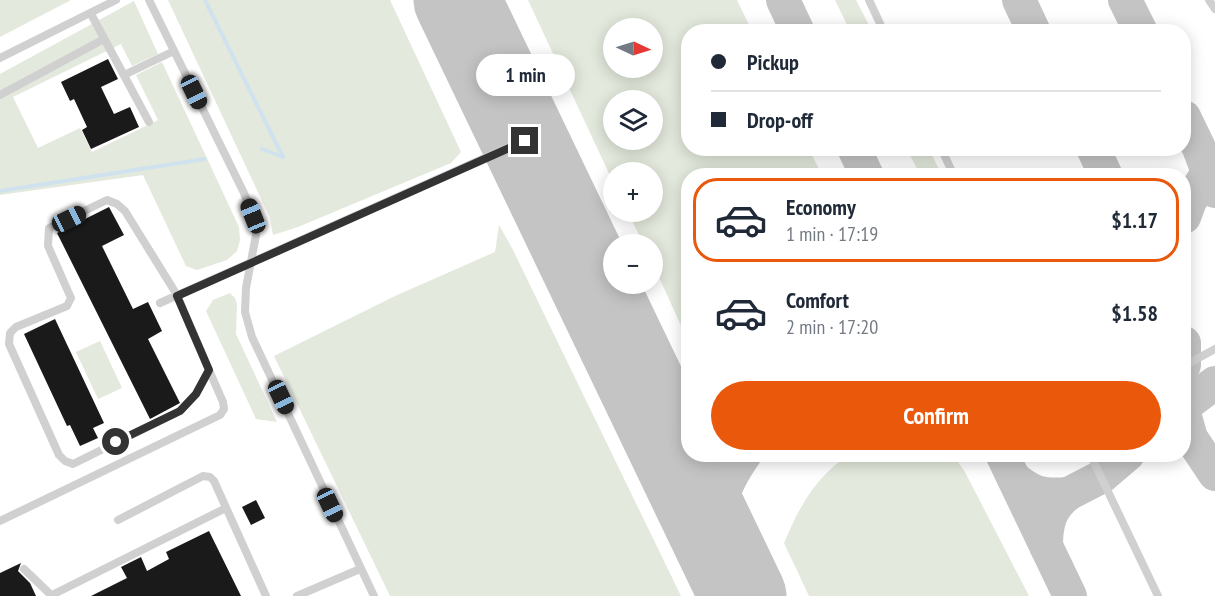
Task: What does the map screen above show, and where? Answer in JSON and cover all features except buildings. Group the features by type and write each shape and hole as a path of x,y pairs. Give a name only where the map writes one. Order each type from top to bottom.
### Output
{"lane":[{"path":"0,58 116,0"},
{"path":"149,0 253,216 256,236 246,288 245,312 252,337 374,596"},
{"path":"868,0 880,24"},
{"path":"1209,0 1215,9"},
{"path":"91,14 148,122"},
{"path":"0,95 104,39"},
{"path":"124,75 174,51"},
{"path":"160,303 525,141"},
{"path":"0,522 220,415 224,409 223,402 177,296 125,211 117,204 107,200 49,228 48,246 71,298 70,302 67,306 16,327 9,333 9,344 59,455 65,461 74,464 180,411 196,394 209,370"},
{"path":"1191,362 1215,349"},
{"path":"1094,462 1158,596"},
{"path":"118,520 204,476 210,477 214,481 266,596"},
{"path":"24,569 52,596 226,508"},
{"path":"297,596 360,569"}],"shaded area":[{"path":"0,0 71,0 0,37"},
{"path":"168,0 390,0 461,152 451,163 298,227 273,235 270,218"},
{"path":"528,0 737,0 749,24 681,24 681,156 812,156 818,168 681,168 681,326 663,286 663,234 638,234 633,222 663,222 663,162 604,162"},
{"path":"835,0 856,0 868,24 847,24"},
{"path":"134,1 158,54 132,66 121,44 13,97 38,148 80,128 92,152 158,120 136,75 162,62 239,227 240,240 237,251 227,260 197,270 186,266 143,175 0,195 0,74"},
{"path":"910,156 932,156 938,168 916,168"},
{"path":"499,225 681,596 390,596 274,356 395,296 495,252"},
{"path":"230,293 237,304 236,334 277,422 256,419 206,311 213,300"},
{"path":"100,341 122,388 98,399 76,352"},
{"path":"958,462 1029,596 809,596 784,543 810,493 827,472 838,463"}],"waterway":[{"path":"205,0 283,157"},
{"path":"262,149 283,157"},
{"path":"0,191 205,159"}],"taxiway":[{"path":"783,0 794,24"},
{"path":"1019,0 1030,24"},
{"path":"1125,0 1137,24"},
{"path":"1191,131 1215,191"},
{"path":"858,156 863,168"},
{"path":"1097,156 1102,168"},
{"path":"1191,199 1205,177"},
{"path":"1191,401 1215,383"},
{"path":"646,393 681,427"},
{"path":"1191,438 1215,474"},
{"path":"725,557 720,527 721,503 729,480 740,462"},
{"path":"1006,462 1070,596"},
{"path":"1068,494 1101,477 1119,462"},
{"path":"1013,477 1038,493 1068,494 1057,505 1050,517 1046,546"}],"runway":[{"path":"457,0 743,596"}],"route":[{"path":"116,442 180,411 196,394 209,370 177,296 525,141"}]}
